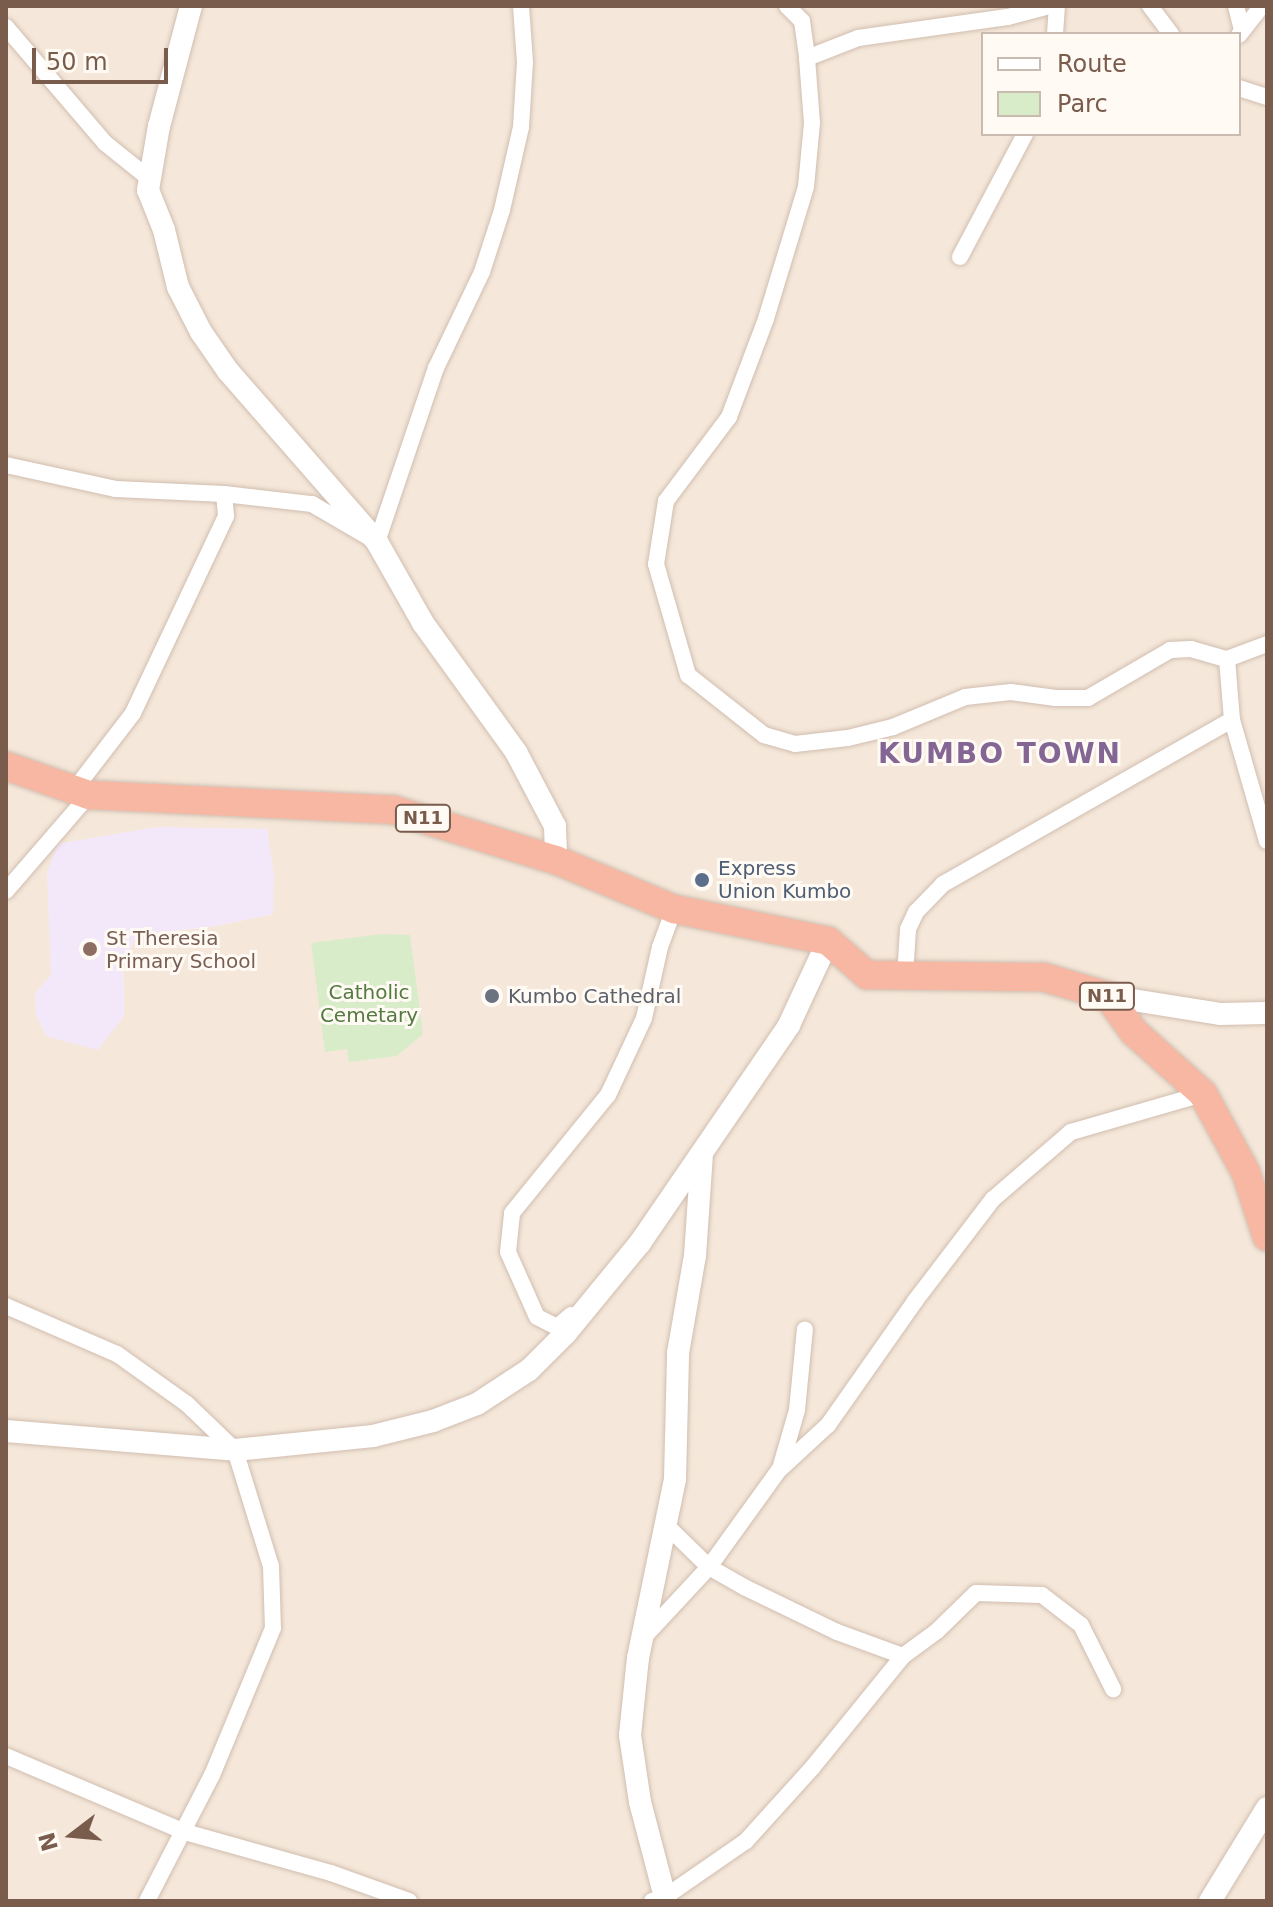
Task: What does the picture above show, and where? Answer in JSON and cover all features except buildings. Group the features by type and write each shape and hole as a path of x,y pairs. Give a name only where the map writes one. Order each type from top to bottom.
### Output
{"highway":[{"name":"N11","path":"6,766 82,793 394,810 556,860 674,909 828,941 867,975 1043,977 1108,996 1134,1032 1203,1094 1246,1173 1267,1237"}],"street":[{"path":"191,6 159,126 148,190 164,230 178,287 201,332 228,371 377,542 423,623 516,752 555,826 556,860"},
{"path":"377,542 436,368 482,272 502,210 521,127 525,62 521,6"},
{"path":"787,6 802,21 807,58 812,123 806,187 766,319 729,417 666,501 656,564 688,675 764,735 795,744 848,738 893,727 965,697 1011,692 1056,698 1088,698 1170,650 1191,649 1227,659 1267,644"},
{"path":"807,58 858,38 1008,17 1050,6"},
{"path":"1055,32 1057,6"},
{"path":"1150,6 1170,32"},
{"path":"1236,6 1241,32"},
{"path":"1241,32 1262,6"},
{"path":"6,27 105,143 145,175 150,183"},
{"path":"1241,89 1267,97"},
{"path":"960,257 1024,136"},
{"path":"6,465 116,489 224,494 312,504 377,542"},
{"path":"6,891 82,793 133,713 226,516 224,494"},
{"path":"1227,659 1232,720 1267,841"},
{"path":"905,976 908,929 916,912 943,884 1232,720"},
{"path":"594,1297 557,1327 537,1317 508,1252 512,1213 608,1095 644,1018 660,947 674,909"},
{"path":"6,1431 235,1450 373,1436 433,1421 477,1404 529,1370 566,1333 640,1243 789,1025 828,941"},
{"path":"1108,996 1220,1014 1267,1013"},
{"path":"643,1638 709,1567 779,1470 828,1425 915,1301 993,1199 1071,1132 1203,1094"},
{"path":"702,1151 695,1256 678,1353 675,1479 643,1638 630,1735 640,1802 661,1900 746,1841 830,1746 903,1656 937,1631 976,1593 1042,1595 1081,1625 1113,1689"},
{"path":"6,1306 117,1354 187,1404 235,1450 271,1566 273,1628 185,1832 147,1901"},
{"path":"779,1470 797,1410 805,1329"},
{"path":"667,1526 709,1567 837,1632 903,1656"},
{"path":"6,1756 185,1832 331,1873 409,1901"},
{"path":"1214,1900 1267,1808"}],"shaded area":[{"path":"6,6 1267,6 1267,1901 6,1901","holes":["267,829 273,914 210,927 137,935 123,964 124,1016 35,994 51,975"]},
{"name":"St Theresia Primary School","path":"157,827 267,829 274,876 273,914 210,927 137,935 123,964 124,1016 98,1050 46,1036 36,1015 35,993 51,975 47,873 57,844"}],"green space":[{"name":"Catholic Cemetary","path":"382,934 410,935 423,1034 397,1056 349,1062 347,1049 325,1052 311,943"}],"place":[{"name":"Express Union Kumbo","path":"702,880"},
{"name":"St Theresia Primary School","path":"90,949"},
{"name":"Kumbo Cathedral","path":"492,996"}],"district":[{"name":"KUMBO TOWN","path":"1000,754"}]}
